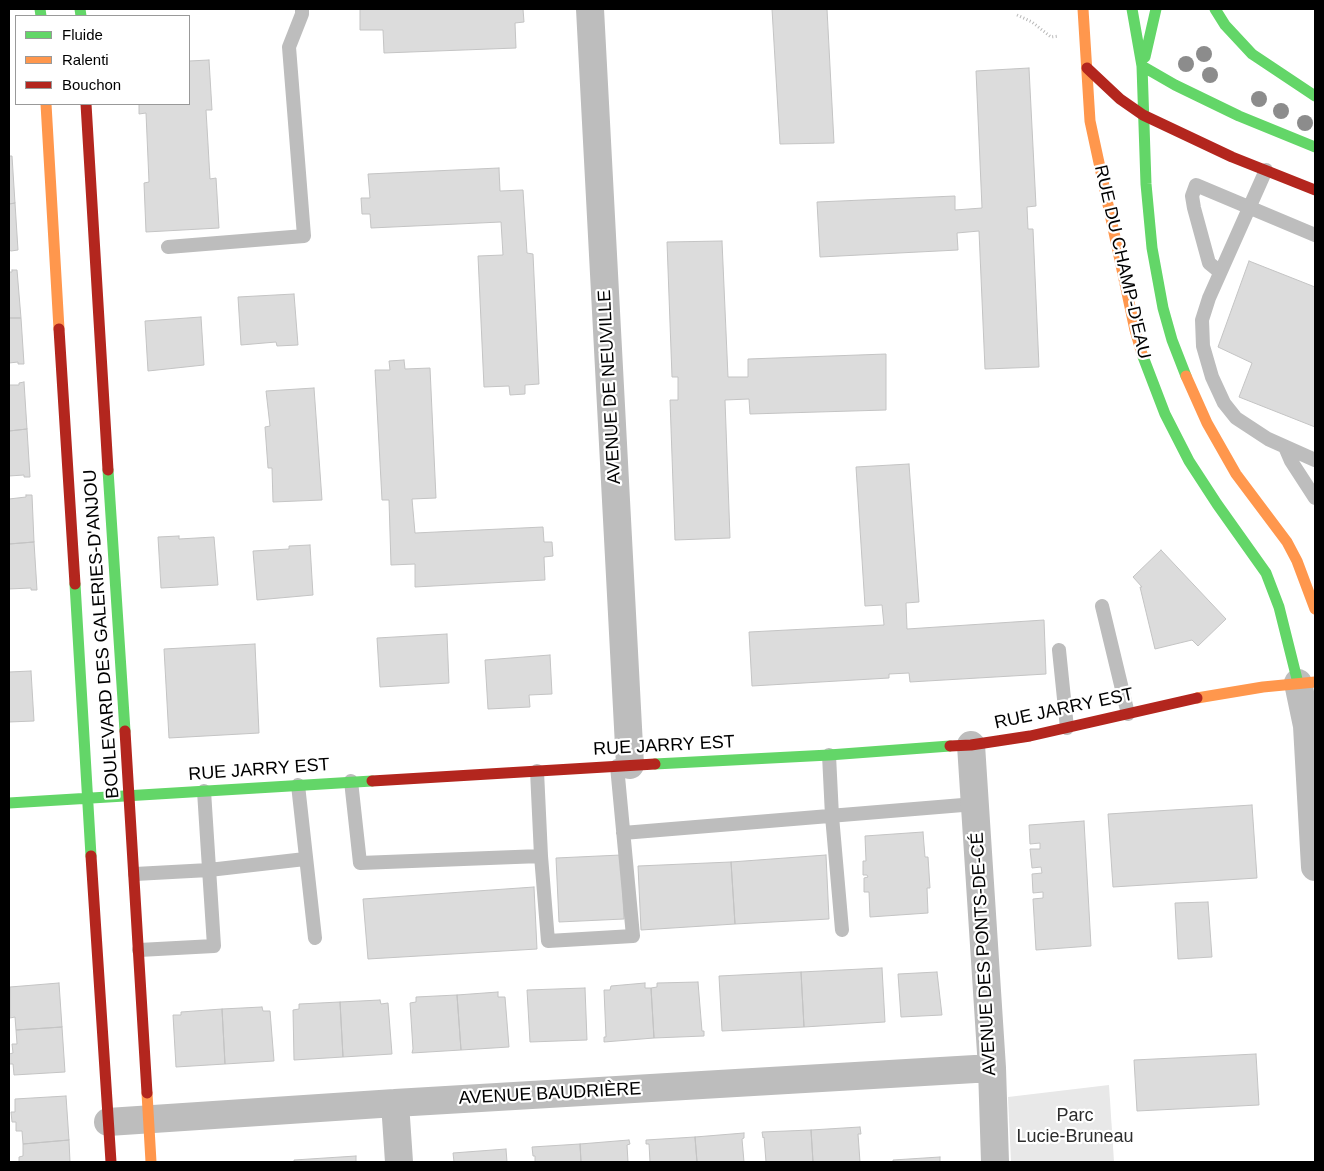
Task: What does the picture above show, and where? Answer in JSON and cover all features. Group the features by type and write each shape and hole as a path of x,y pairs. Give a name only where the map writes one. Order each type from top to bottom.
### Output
{"street":[{"name":"AVENUE DE NEUVILLE","path":"590,9 623,765"},
{"name":"RUE DU CHAMP-D'EAU","path":"1083,9 1092,133 1135,330 1144,362 1165,414 1189,461 1266,573 1311,682 1306,717 1315,867"},
{"path":"1132,9 1142,66"},
{"path":"1142,66 1156,9"},
{"path":"1215,9 1225,25 1252,54 1315,96"},
{"name":"RUE DU CHAMP-D'EAU","path":"1142,66 1146,184 1152,248 1163,308 1193,395 1220,447 1241,480 1273,522 1297,561 1315,610"},
{"path":"1142,66 1196,96 1315,147"},
{"path":"1087,68 1120,99 1143,114 1201,142 1315,190"},
{"name":"BOULEVARD DES GALERIES-D'ANJOU","path":"46,105 111,1162"},
{"name":"BOULEVARD DES GALERIES-D'ANJOU","path":"86,105 152,1162"},
{"name":"RUE JARRY EST","path":"9,803 971,745 1030,736 1216,694 1311,682"},
{"name":"AVENUE DES PONTS-DE-CÉ","path":"971,745 992,1068 995,1162"},
{"name":"AVENUE BAUDRIÈRE","path":"108,1122 992,1068"},
{"path":"395,1103 399,1162"}],"lane":[{"path":"168,247 304,236 289,47 302,14 302,9"},
{"path":"1266,170 1209,298 1202,320 1203,346 1212,377 1224,403 1236,418 1268,440 1315,460"},
{"path":"1220,272 1210,263 1194,208 1192,196 1196,185 1315,235"},
{"path":"1285,447 1291,461 1315,498"},
{"path":"1102,606 1128,714"},
{"path":"1059,650 1067,728"},
{"path":"829,755 832,816 842,930"},
{"path":"537,770 541,856 548,941 633,936 623,833 623,765"},
{"path":"351,781 360,863 541,856"},
{"path":"298,785 315,938"},
{"path":"139,950 214,946 204,791"},
{"path":"623,833 975,804"},
{"path":"134,874 209,870 305,859"}],"path":[{"path":"1017,15 1032,22 1051,37 1067,36"}],"green space":[{"name":"Parc Lucie-Bruneau","path":"1109,1085 1114,1162 1011,1162 1008,1097"}],"building":[{"path":"360,9 523,9 524,22 515,23 516,48 384,53 383,30 360,30"},
{"path":"772,9 827,9 834,143 780,144"},
{"path":"209,60 212,110 206,110 210,179 216,178 219,228 146,232 144,183 149,182 146,113 139,114 139,105 190,105 190,61"},
{"path":"1029,68 1036,206 1027,207 1028,229 1033,229 1039,367 985,369 979,231 957,233 958,250 820,257 817,202 955,196 955,210 982,208 976,71"},
{"path":"9,156 12,156 15,203 9,204"},
{"path":"499,168 500,191 523,190 527,253 533,254 539,384 525,385 525,394 510,395 509,386 484,387 478,256 503,255 501,222 371,228 370,214 362,214 361,198 370,198 368,174"},
{"path":"15,203 18,250 11,251 9,250 9,204"},
{"path":"722,241 728,377 748,377 748,359 886,354 886,410 750,414 749,399 725,400 730,538 675,540 670,400 678,400 678,377 672,377 667,242"},
{"path":"1249,261 1315,287 1315,427 1239,397 1252,363 1218,347"},
{"path":"12,270 17,270 21,318 9,318 9,272 12,272"},
{"path":"294,294 298,345 277,346 276,342 241,345 238,297"},
{"path":"201,317 204,365 148,371 145,321"},
{"path":"9,318 21,318 24,364 18,364 18,362 9,363"},
{"path":"404,360 405,369 430,368 436,498 412,499 415,533 543,527 544,542 552,542 553,556 544,557 545,580 415,587 415,564 391,565 389,500 382,500 375,370 390,370 389,361"},
{"path":"24,382 27,429 9,431 9,385 19,385 19,383"},
{"path":"314,388 322,500 273,502 272,468 268,468 265,427 270,426 266,391"},
{"path":"27,429 30,477 24,477 24,475 9,476 9,431"},
{"path":"909,464 919,602 906,603 907,629 1044,620 1046,674 910,682 909,673 889,674 889,678 752,686 749,632 884,625 882,605 865,606 856,467"},
{"path":"26,495 32,495 34,542 9,544 9,499 26,497"},
{"path":"179,536 179,539 214,537 218,585 161,588 158,537"},
{"path":"34,542 37,590 31,590 31,588 9,589 9,544"},
{"path":"310,545 313,595 257,600 253,551 289,549 289,546"},
{"path":"1161,550 1226,619 1198,646 1192,640 1155,649 1140,587 1142,587 1133,577"},
{"path":"447,634 449,683 380,687 377,638"},
{"path":"255,644 259,733 169,738 164,649"},
{"path":"550,655 552,694 529,695 530,707 488,709 485,660"},
{"path":"31,671 34,721 9,722 9,672"},
{"path":"1252,805 1257,878 1113,887 1108,814"},
{"path":"1084,821 1091,946 1036,950 1033,899 1043,898 1043,892 1033,893 1032,874 1042,873 1041,867 1032,868 1030,849 1040,849 1040,843 1030,844 1029,825"},
{"path":"923,832 925,857 928,857 930,888 927,888 928,913 870,917 869,892 864,892 864,878 868,877 863,875 863,861 866,861 865,836"},
{"path":"621,855 624,919 559,922 556,858"},
{"path":"826,855 829,919 735,924 731,862"},
{"path":"731,862 735,924 641,930 638,866"},
{"path":"534,887 537,949 368,959 363,899"},
{"path":"1208,902 1212,957 1178,959 1175,903"},
{"path":"882,968 885,1022 804,1027 801,972"},
{"path":"801,972 804,1027 722,1031 719,976"},
{"path":"937,972 942,1015 901,1017 898,974"},
{"path":"698,982 704,1036 654,1038 651,988 657,987 657,983"},
{"path":"59,983 62,1027 16,1030 15,1017 10,1018 10,987"},
{"path":"645,983 645,988 651,988 654,1038 604,1042 604,1037 606,1037 604,990 610,990 611,986"},
{"path":"585,988 587,1040 530,1042 527,990"},
{"path":"498,992 498,997 505,997 509,1047 461,1050 457,995"},
{"path":"457,995 461,1050 412,1053 410,1003 416,1002 416,997"},
{"path":"380,1000 381,1004 388,1003 392,1054 343,1057 340,1002"},
{"path":"340,1002 343,1057 294,1060 293,1010 299,1009 299,1004"},
{"path":"262,1007 263,1011 270,1011 274,1061 225,1064 222,1009"},
{"path":"222,1009 225,1064 176,1067 173,1015 181,1015 181,1012"},
{"path":"62,1027 65,1072 14,1075 13,1064 9,1064 9,1054 13,1053 12,1044 17,1044 16,1030"},
{"path":"1256,1054 1259,1105 1137,1111 1134,1060"},
{"path":"66,1096 69,1140 23,1144 22,1131 16,1131 16,1122 12,1122 11,1112 15,1112 15,1099"},
{"path":"860,1127 861,1134 858,1134 860,1162 813,1162 811,1130"},
{"path":"811,1130 813,1162 766,1162 762,1132"},
{"path":"744,1133 744,1138 742,1139 744,1162 697,1162 695,1137"},
{"path":"695,1137 697,1162 650,1162 649,1144 646,1144 646,1140"},
{"path":"69,1140 70,1162 19,1162 19,1157 23,1156 23,1144"},
{"path":"629,1140 630,1144 627,1145 628,1162 581,1162 580,1144"},
{"path":"580,1144 581,1162 535,1162 535,1156 533,1156 532,1147"},
{"path":"506,1149 507,1162 454,1162 453,1153"},
{"path":"356,1156 356,1162 294,1162 294,1160"},
{"path":"940,1157 940,1162 893,1162 893,1160"}],"traffic: fast":[{"path":"40,9 41,15"},
{"path":"80,9 81,15"},
{"path":"1132,9 1142,66 1146,184 1152,248 1163,308 1172,340 1186,376"},
{"path":"1145,57 1156,9"},
{"path":"1215,9 1225,25 1252,54 1315,96"},
{"path":"1142,66 1175,85 1239,116 1315,147"},
{"path":"1142,354 1165,414 1189,461 1266,573 1279,607 1298,683"},
{"path":"108,470 125,731"},
{"path":"75,584 91,856"},
{"path":"655,764 829,755 950,746"},
{"path":"9,803 372,781"}],"traffic: slow":[{"path":"1083,9 1090,121 1135,330 1142,354"},
{"path":"46,105 59,329"},
{"path":"1186,376 1207,423 1236,474 1287,542 1297,561 1315,609"},
{"path":"1197,698 1263,687 1315,682"},
{"path":"147,1093 151,1162"}],"traffic: jam":[{"path":"1087,68 1120,99 1143,115 1232,157 1315,190"},
{"path":"86,105 108,470"},
{"path":"59,329 75,584"},
{"path":"950,746 971,745 1030,736 1197,698"},
{"path":"125,731 147,1093"},
{"path":"372,781 655,764"},
{"path":"91,856 111,1162"}]}
